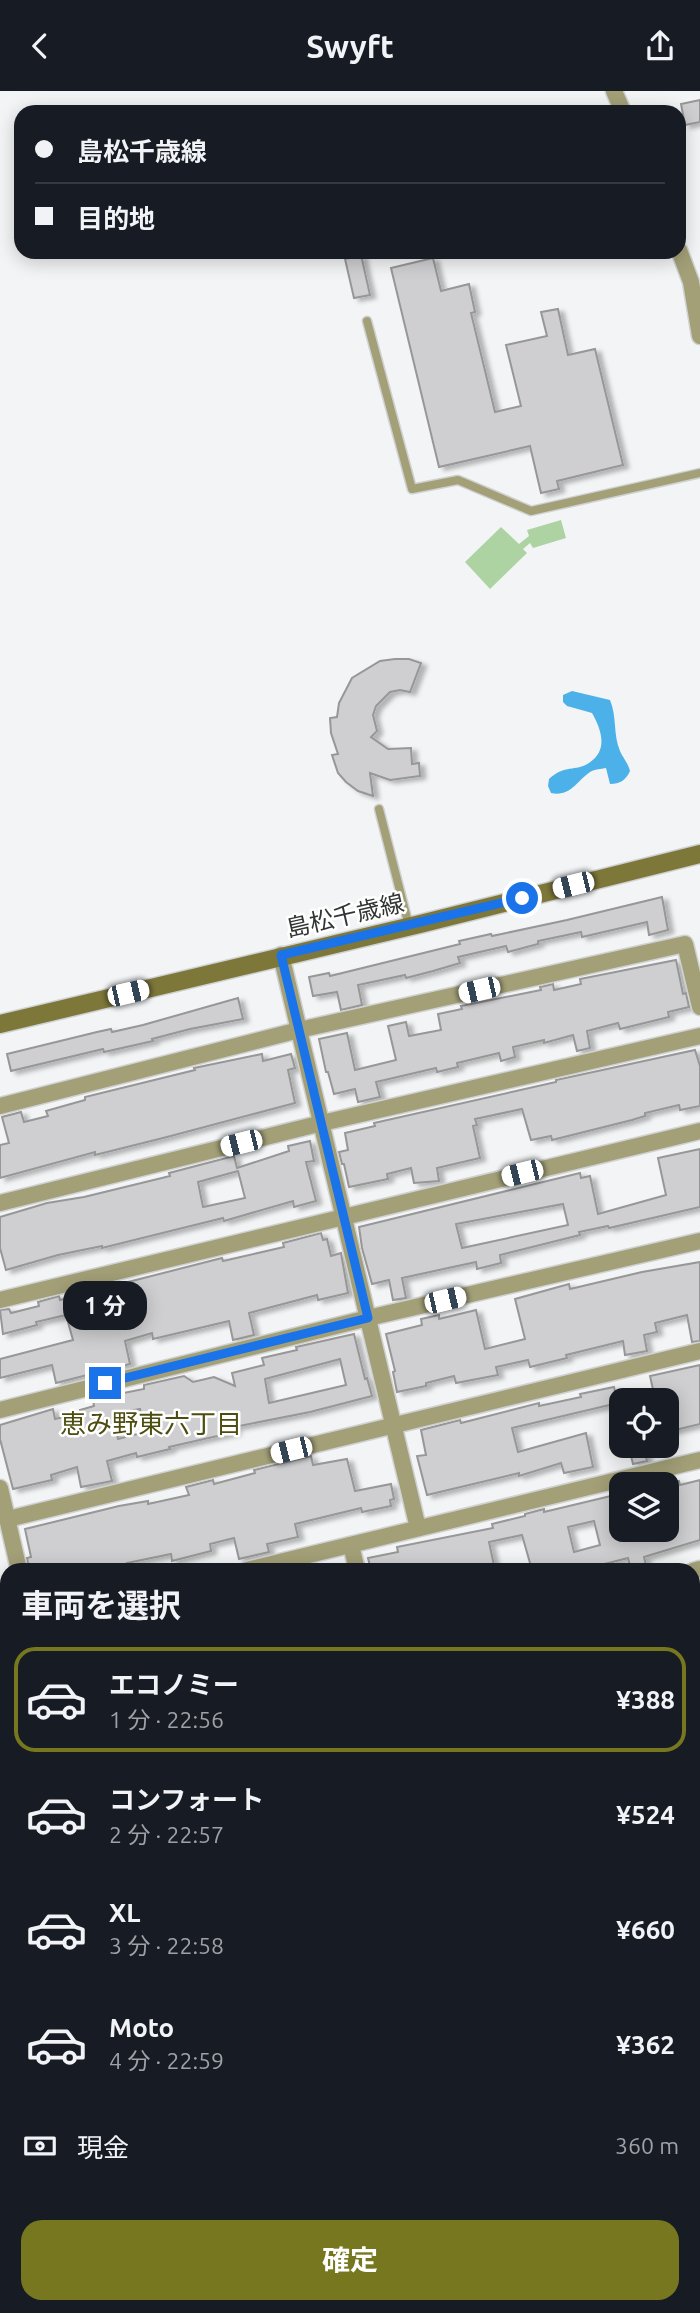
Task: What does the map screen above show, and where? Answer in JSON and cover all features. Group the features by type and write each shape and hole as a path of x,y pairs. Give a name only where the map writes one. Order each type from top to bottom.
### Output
{"main road":[{"name":"島松千歳線","path":"0,1024 700,854"}],"street":[{"path":"682,259 691,282 700,336"},
{"path":"0,1106 299,1031 685,944 700,1007"},
{"path":"281,955 418,1528"},
{"path":"0,1203 322,1123 700,1036"},
{"path":"0,1300 700,1131"},
{"path":"0,1410 368,1318 700,1241"},
{"path":"8,1519 700,1351"},
{"path":"276,1563 700,1460"},
{"path":"0,1487 17,1563"},
{"path":"351,1545 355,1563"}],"lane":[{"path":"367,321 412,489 458,481 531,512 700,473"},
{"path":"379,809 410,926"}],"green space":[{"path":"561,520 566,538 533,548 530,543 523,549 527,553 490,589 465,562 501,527 519,544 529,536 527,530"}],"water":[{"path":"572,691 610,700 618,745 630,771 622,781 610,784 606,768 596,770 568,791 551,793 549,779 560,771 589,763 601,746 600,732 592,713 567,706 563,702 563,695"}],"building":[{"path":"700,100 700,122 686,125 686,105 681,104"},
{"path":"345,259 362,259 370,295 354,298"},
{"path":"433,259 441,291 469,284 475,312 471,313 495,412 521,406 506,345 547,336 541,312 558,309 568,355 595,349 623,465 557,481 559,489 541,493 530,446 439,467 391,268"},
{"path":"409,659 421,663 410,692 390,692 376,706 373,715 377,731 371,737 388,749 411,748 412,764 419,763 420,776 390,780 370,773 373,796 358,791 338,773 332,755 338,754 331,733 330,718 337,717 339,703 352,678 380,661"},
{"path":"662,897 668,930 649,935 647,922 582,937 581,932 538,941 538,944 508,952 506,946 458,957 460,963 433,971 358,985 362,1005 341,1010 337,992 313,996 309,977 329,973 330,976 460,944 459,941 567,920"},
{"path":"676,960 683,994 686,993 689,1007 668,1012 669,1017 620,1029 618,1023 587,1031 590,1048 577,1051 573,1035 544,1043 544,1040 513,1047 515,1057 501,1061 499,1053 457,1063 458,1067 437,1072 436,1068 376,1082 380,1097 358,1102 355,1089 334,1094 326,1072 319,1039 347,1033 355,1070 396,1060 388,1026 406,1022 409,1036 441,1030 438,1014 462,1009 461,1006 541,990 540,987 553,984 554,990 581,984 580,979"},
{"path":"238,998 243,1019 11,1071 7,1054 111,1029 112,1032 143,1025"},
{"path":"695,1050 700,1066 700,1106 680,1110 679,1105 552,1140 551,1136 531,1140 522,1109 475,1119 477,1125 473,1126 480,1158 437,1168 439,1181 414,1183 411,1168 387,1174 388,1179 349,1187 339,1152 348,1150 345,1133 375,1126 374,1123"},
{"path":"262,1054 263,1061 291,1054 295,1068 288,1070 295,1103 0,1178 0,1145 9,1143 2,1117 21,1112 24,1122 48,1116 46,1111 85,1100 85,1097 195,1070 194,1068"},
{"path":"310,1141 314,1161 306,1162 316,1201 294,1207 293,1201 224,1221 223,1218 102,1248 58,1255 6,1270 0,1248 0,1217 47,1203 170,1176 169,1173 234,1156 237,1168 289,1151 288,1146","holes":["238,1171 245,1198 203,1207 198,1182"]},
{"path":"700,1149 700,1207 609,1228 608,1226 579,1232 580,1235 500,1255 501,1263 477,1269 476,1262 402,1278 406,1298 393,1300 389,1280 372,1284 359,1227 580,1173 581,1178 590,1176 598,1214 666,1195 658,1158","holes":["563,1204 568,1225 462,1248 456,1224"]},
{"path":"321,1233 323,1240 327,1239 331,1256 341,1253 348,1293 318,1300 317,1295 249,1313 254,1335 233,1340 229,1321 153,1339 152,1333 125,1341 130,1364 56,1383 52,1365 0,1378 0,1359 73,1340 66,1315 3,1334 0,1310 9,1309 11,1313 39,1306 38,1302 59,1296 60,1300 98,1291 100,1297 129,1288 128,1282 222,1258 223,1261 284,1247 283,1243"},
{"path":"700,1262 700,1341 692,1342 687,1315 655,1323 657,1332 644,1335 647,1351 625,1355 623,1341 530,1367 528,1360 496,1367 498,1375 456,1383 454,1376 397,1392 386,1334 422,1325 421,1319 439,1315 439,1319 476,1310 485,1349 525,1339 515,1299 569,1284 570,1289"},
{"path":"354,1334 372,1396 234,1427 235,1432 169,1447 170,1449 137,1457 136,1453 107,1461 112,1481 81,1487 77,1467 51,1475 52,1480 13,1489 0,1439 0,1425 53,1409 55,1419 80,1413 80,1410 94,1406 93,1399 144,1389 144,1385 184,1376 193,1382 214,1377 235,1386 232,1373 264,1365 262,1358 297,1350 296,1347","holes":["340,1359 346,1385 269,1403 265,1379","140,1409 145,1432 118,1439 113,1414"]},
{"path":"700,1365 700,1424 679,1429 679,1388 653,1388 650,1376"},
{"path":"609,1388 609,1405 512,1428 518,1452 586,1433 593,1467 564,1473 561,1463 519,1476 519,1473 427,1495 417,1456 426,1455 421,1430 539,1403 539,1406 581,1397 580,1394"},
{"path":"311,1456 313,1465 347,1459 355,1491 391,1484 394,1499 390,1500 391,1506 362,1512 361,1508 295,1524 298,1537 267,1544 269,1552 239,1559 234,1538 210,1544 211,1551 172,1561 171,1554 127,1563 28,1563 27,1558 31,1557 25,1529 119,1506 148,1501 148,1504 189,1495 186,1487 213,1480 214,1484 255,1473 254,1470"},
{"path":"632,1458 646,1458 647,1461 633,1464"},
{"path":"700,1480 700,1540 644,1557 645,1563 629,1563 628,1558 608,1563 530,1563 522,1535 489,1542 494,1563 369,1563 368,1558 398,1552 397,1547 493,1528 492,1524 544,1509 544,1512 609,1496 609,1542 679,1542 679,1481 680,1485","holes":["594,1521 600,1545 574,1552 568,1527"]}],"district":[{"name":"恵み野東六丁目","path":"151,1424"}],"route":[{"path":"105,1383 368,1318 281,955 522,898"}]}
